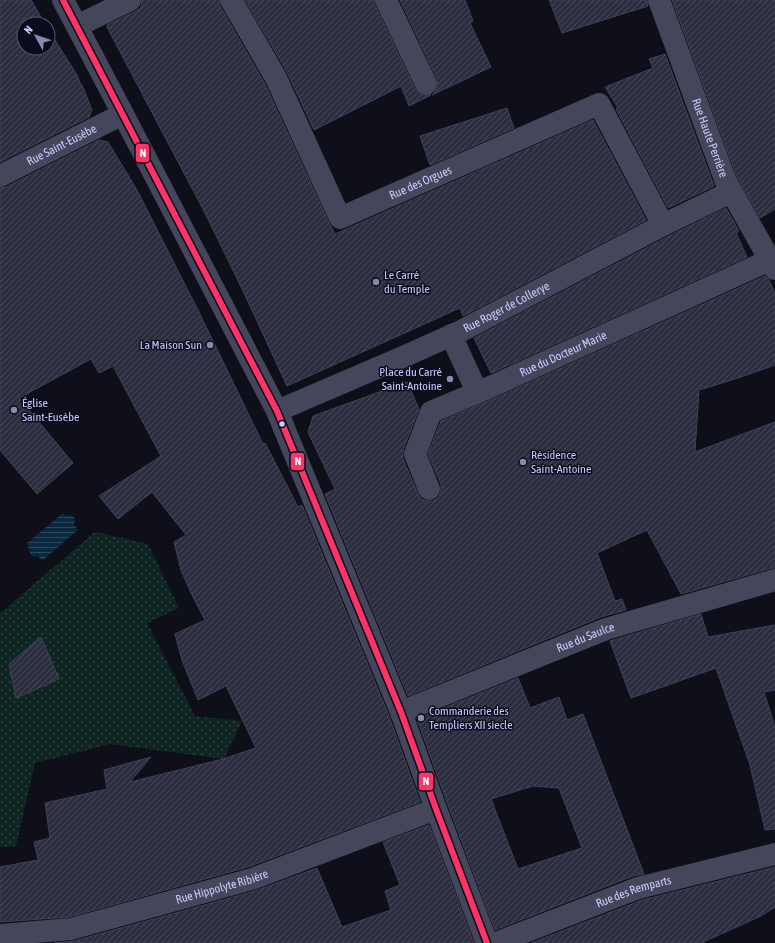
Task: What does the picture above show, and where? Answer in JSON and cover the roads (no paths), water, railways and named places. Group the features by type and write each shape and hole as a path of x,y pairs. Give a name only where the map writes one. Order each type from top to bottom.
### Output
{"street":[{"path":"63,0 277,411 401,712 487,943"},
{"path":"77,26 130,0"},
{"name":"Rue des Orgues","path":"230,0 276,78 340,218 599,104 663,225"},
{"path":"386,0 426,84"},
{"name":"Rue Haute Perrière","path":"659,0 726,182 773,265"},
{"name":"Rue Saint-Eusèbe","path":"0,176 123,114"},
{"name":"Rue Roger de Collerye","path":"277,411 451,335 663,225 731,192"},
{"name":"Rue du Docteur Marie","path":"429,489 414,454 432,412 773,265"},
{"path":"451,335 477,392"},
{"name":"Rue du Saulce","path":"401,712 606,629 775,580"},
{"name":"Rue Hippolyte Ribière","path":"0,935 71,929 252,879 436,809"},
{"name":"Rue des Remparts","path":"496,943 638,888 775,854"}],"water":[{"path":"63,513 67,516 70,515 74,517 74,525 78,530 42,561 38,556 31,556 27,543"}],"place":[{"name":"Le Carré du Temple","path":"376,282"},
{"name":"La Maison Sun","path":"210,345"},
{"name":"Place du Carré Saint-Antoine","path":"450,379"},
{"name":"Église Saint-Eusèbe","path":"14,410"},
{"name":"Résidence Saint-Antoine","path":"523,462"},
{"name":"Commanderie des Templiers XII siecle","path":"421,718"}]}
